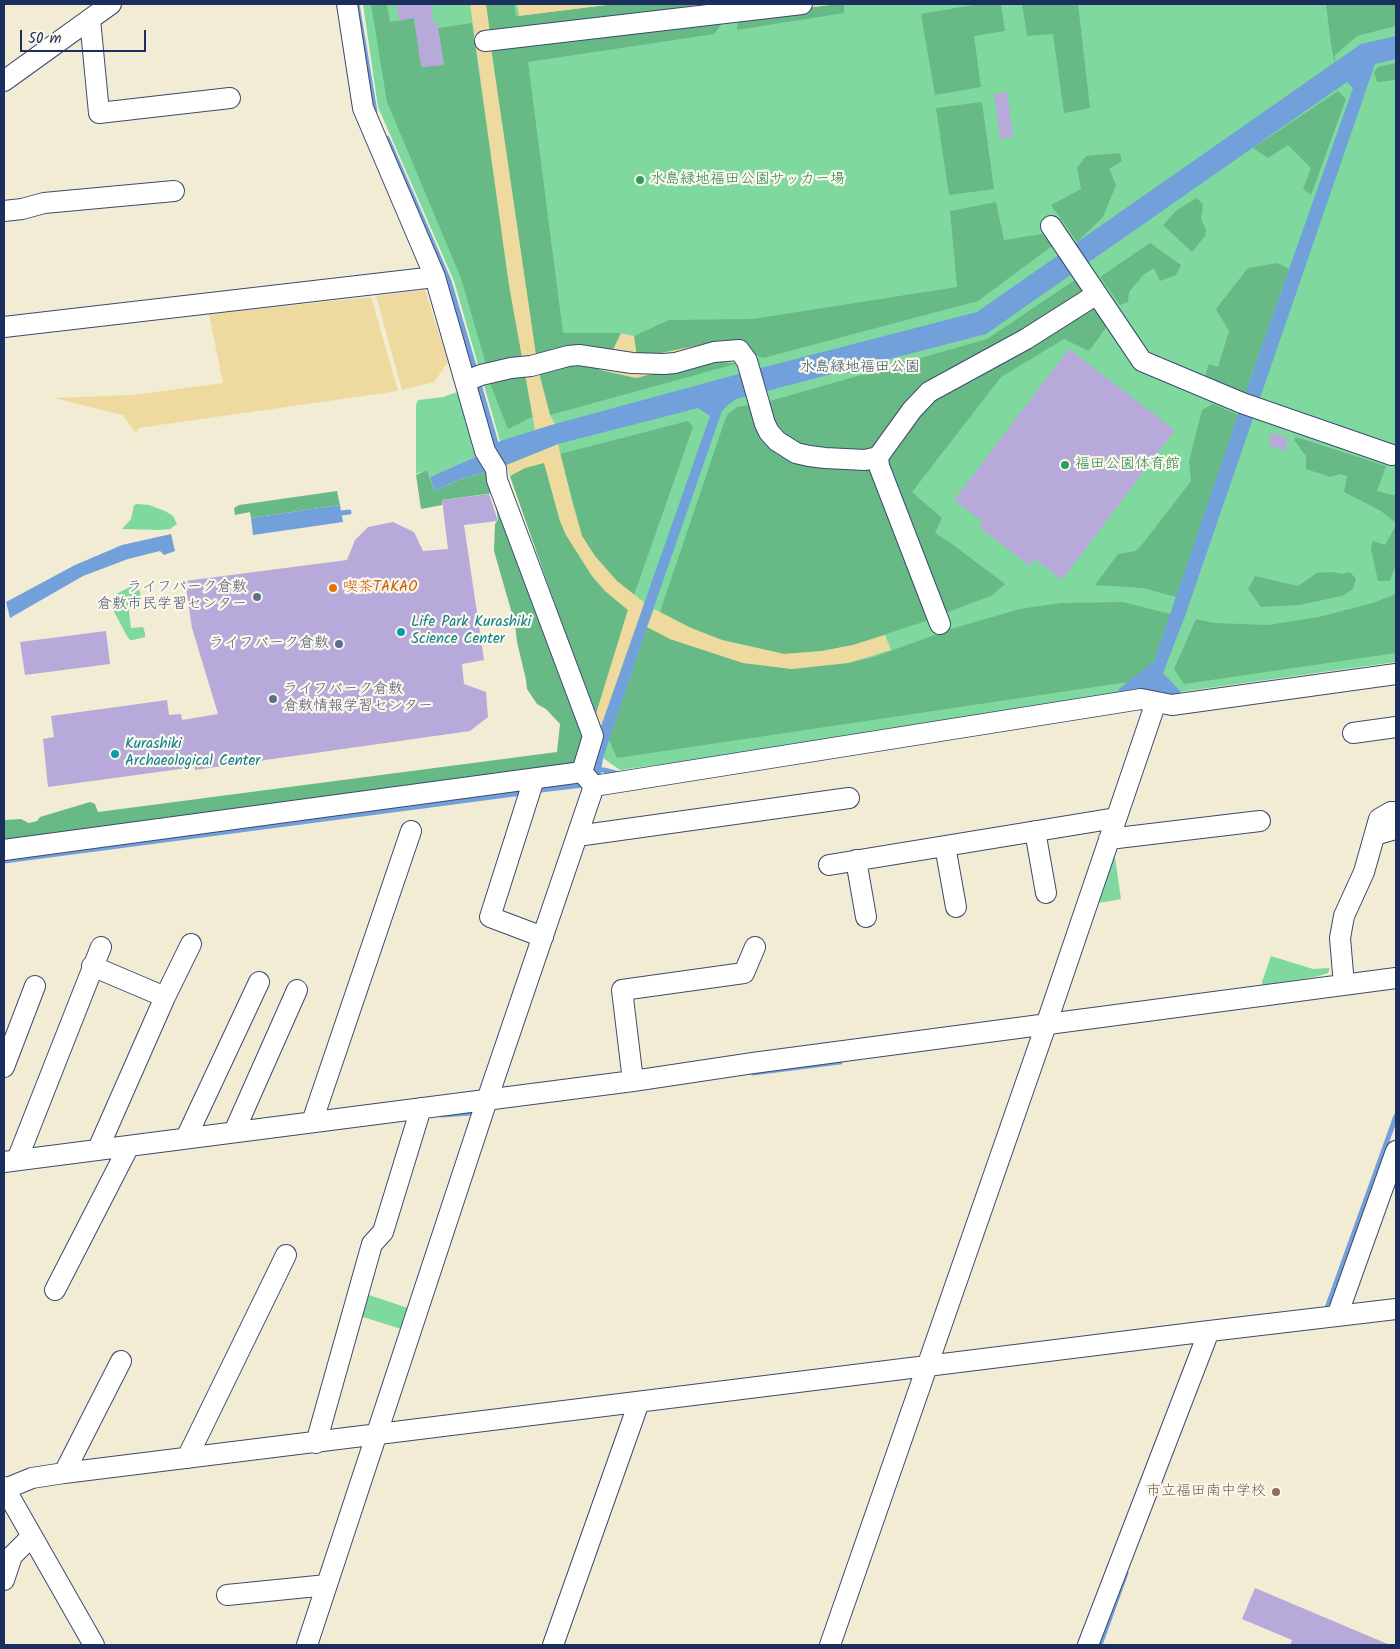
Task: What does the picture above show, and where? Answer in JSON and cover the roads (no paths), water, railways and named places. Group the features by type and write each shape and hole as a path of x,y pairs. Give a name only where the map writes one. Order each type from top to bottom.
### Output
{"street":[{"path":"4,81 111,4"},
{"path":"307,1645 577,836 588,779 593,736 498,480 496,469 485,451 473,378 435,277 363,108 347,4"},
{"path":"484,41 802,4"},
{"path":"90,19 98,113 230,98"},
{"path":"4,211 22,209 44,203 174,191"},
{"path":"1051,226 1142,360 1250,406 1392,455"},
{"path":"4,327 435,277"},
{"path":"473,378 579,354 638,363 664,364 714,352 739,350 747,361 765,424 777,441 796,453 825,458 864,460 878,457 912,410 929,392 1026,339 1097,294"},
{"path":"878,457 879,466 940,624"},
{"path":"4,850 534,779 588,779 1141,698 1172,705 1396,674"},
{"path":"830,1645 1046,1025 1156,702"},
{"path":"1353,733 1396,727"},
{"path":"534,779 490,917 543,938"},
{"path":"577,836 849,798"},
{"path":"1344,985 1340,938 1344,916 1364,872 1379,819 1391,812 1396,812"},
{"path":"829,865 1116,818"},
{"path":"1108,839 1260,821"},
{"path":"1375,835 1396,829"},
{"path":"312,1122 411,831"},
{"path":"1035,831 1046,893"},
{"path":"945,846 956,907"},
{"path":"856,860 866,917"},
{"path":"98,1150 165,998 192,944"},
{"path":"101,947 10,1161 633,1081 1396,978"},
{"path":"633,1081 622,990 744,973 755,947"},
{"path":"92,966 165,998"},
{"path":"186,1138 258,982"},
{"path":"4,1067 35,986"},
{"path":"234,1132 297,990"},
{"path":"316,1443 372,1244 382,1232 421,1108"},
{"path":"55,1290 129,1146"},
{"path":"1337,1316 1396,1151"},
{"path":"187,1458 286,1255"},
{"path":"94,1645 4,1488 32,1478 64,1473 1396,1309"},
{"path":"1088,1645 1209,1331"},
{"path":"64,1473 121,1361"},
{"path":"553,1645 639,1402"},
{"path":"4,1580 12,1556 32,1536"},
{"path":"227,1596 327,1585"}],"water":[{"path":"1396,36 1396,59 1375,64 1185,616 1163,673 1180,691 1182,697 1121,699 1119,689 1154,661 1245,394 1353,88 1347,82 986,334 736,399 728,405 722,411 647,627 603,758 600,780 586,769 710,416 698,408 558,444 501,467 490,448 500,441 555,424 977,312 1361,44"},
{"path":"484,453 493,469 456,481 435,491 430,477"},
{"path":"340,505 343,522 253,535 251,518"},
{"path":"171,534 175,551 164,555 160,551 128,559 83,576 10,618 6,602 75,565 122,545"}],"waterway":[{"path":"357,4 375,112"},
{"path":"387,138 449,281 476,373"},
{"path":"478,381 498,450"},
{"path":"334,514 349,512"},
{"path":"596,770 619,774"},
{"path":"541,790 583,785 584,787"},
{"path":"4,861 522,793"},
{"path":"753,1073 840,1062"},
{"path":"442,1115 470,1113"},
{"path":"1327,1308 1396,1116"},
{"path":"1100,1645 1126,1573"}],"place":[{"name":"水島緑地福田公園サッカー場","path":"640,180"},
{"name":"福田公園体育館","path":"1065,465"},
{"name":"喫茶TAKAO","path":"333,588"},
{"name":"ライフパーク倉敷 倉敷市民学習センター","path":"257,597"},
{"name":"Life Park Kurashiki Science Center","path":"401,632"},
{"name":"ライフパーク倉敷","path":"339,644"},
{"name":"ライフパーク倉敷 倉敷情報学習センター","path":"273,699"},
{"name":"Kurashiki Archaeological Center","path":"115,754"},
{"name":"市立福田南中学校","path":"1276,1492"}],"park label":[{"name":"水島緑地福田公園","path":"860,368"}]}
